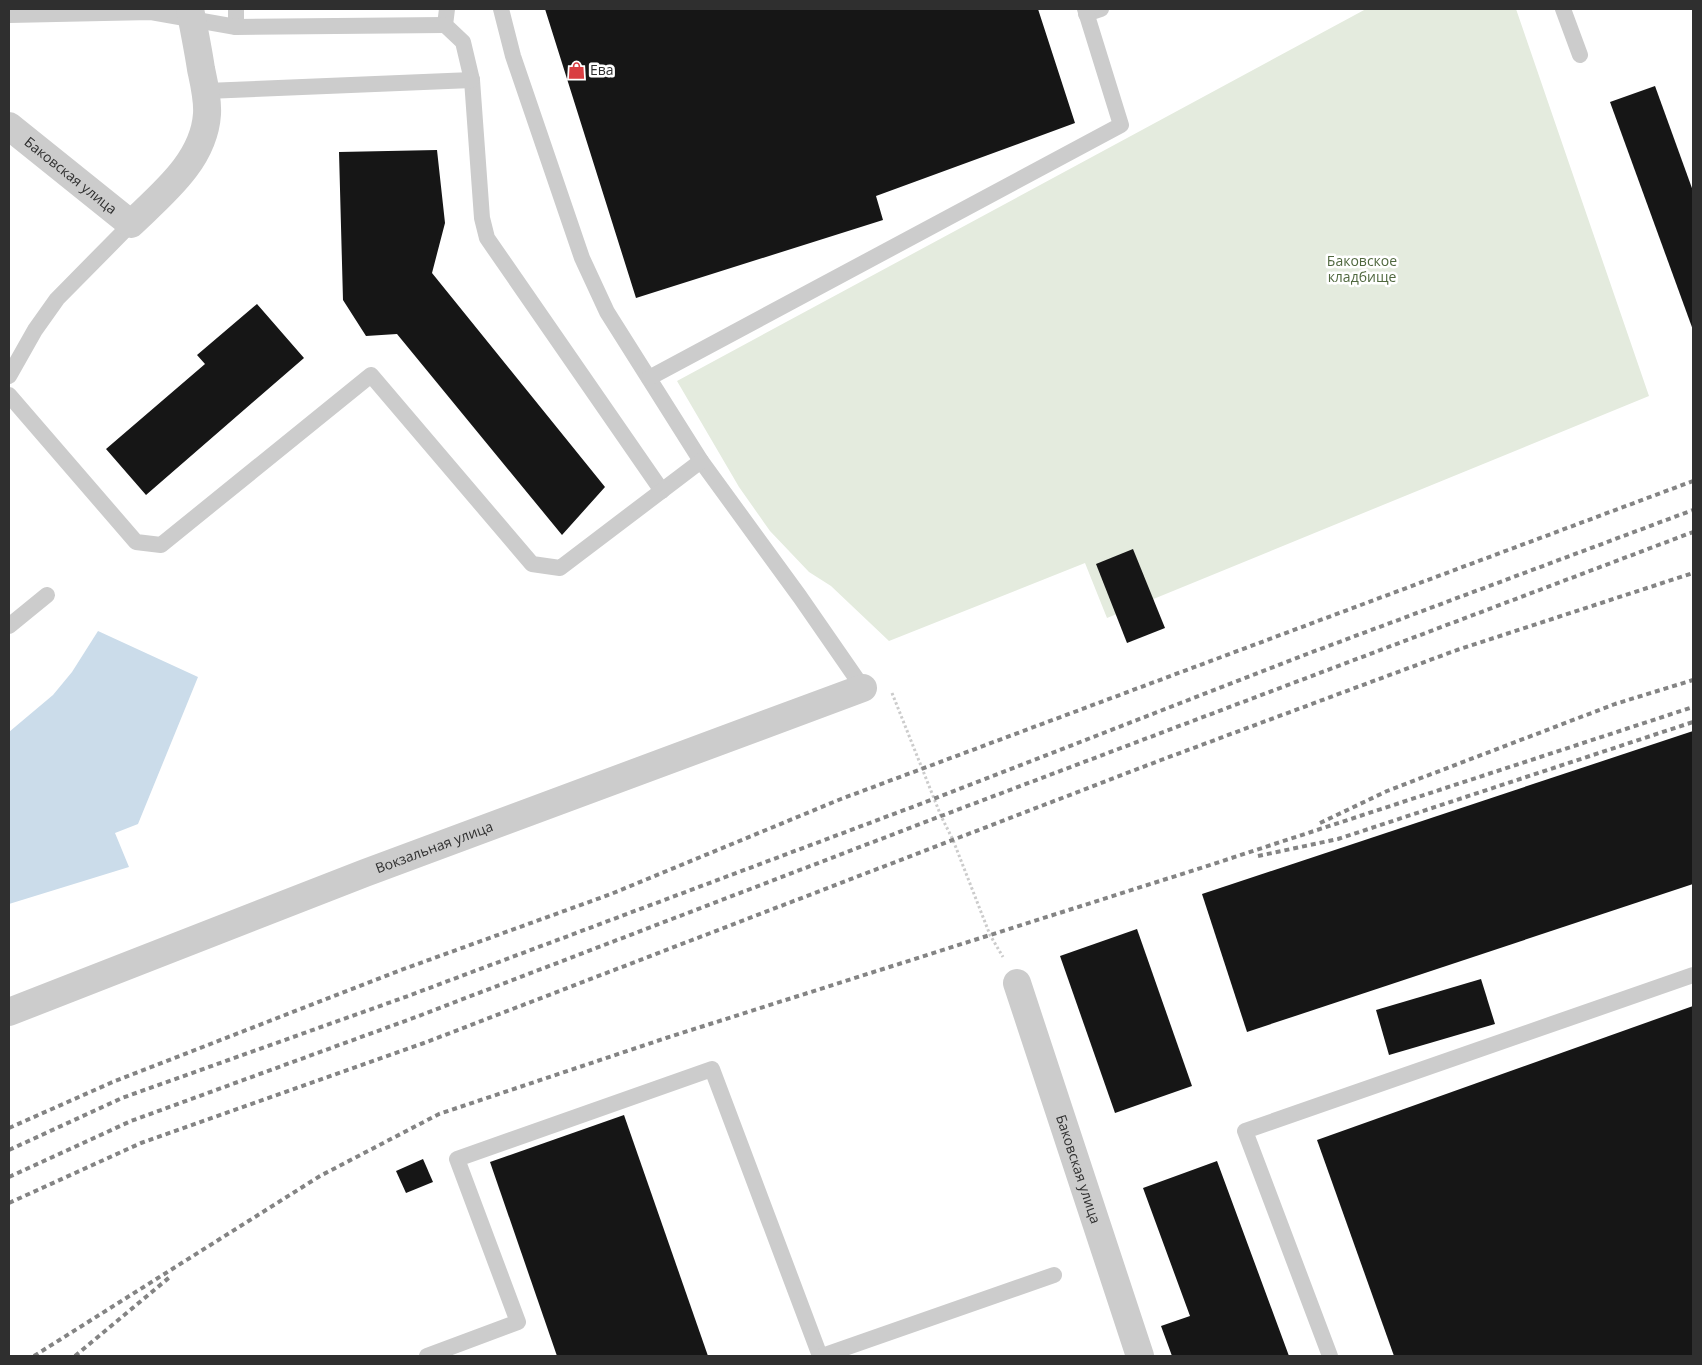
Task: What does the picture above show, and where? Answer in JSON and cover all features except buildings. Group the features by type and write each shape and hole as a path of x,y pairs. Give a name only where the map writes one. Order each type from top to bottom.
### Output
{"street":[{"path":"131,224 174,182 194,156 204,134 208,113 206,91 191,14"},
{"name":"Баковская улица","path":"9,126 131,224"},
{"name":"Вокзальная улица","path":"9,1012 365,873 863,688"},
{"name":"Баковская улица","path":"1017,983 1140,1356"}],"lane":[{"path":"236,9 236,27"},
{"path":"501,9 513,56 582,258 607,312 701,461 800,597 863,688"},
{"path":"1563,9 1580,55"},
{"path":"648,378 1121,125 1091,10"},
{"path":"9,15 151,12 191,14 236,27 446,17 463,42 472,80 482,218 487,238 662,490"},
{"path":"206,91 472,80"},
{"path":"9,376 35,330 57,299 131,224"},
{"path":"9,395 136,542 161,545 371,375 532,564 560,568 701,461"},
{"path":"9,626 47,595"},
{"path":"1330,1356 1245,1131 1693,975"},
{"path":"427,1356 518,1322 457,1159 712,1069 821,1356 1054,1275"}],"path":[{"path":"863,688 889,684 941,816 966,871 990,935 1017,983"}],"green space":[{"name":"Баковское кладбище","path":"1366,9 1516,9 1649,396 1107,618 1085,563 889,641 831,586 809,572 770,531 739,487 677,381"}],"water":[{"path":"98,631 198,677 138,824 115,833 129,867 9,904 9,732 53,695 72,672"}],"railway":[{"path":"9,1128 115,1081 401,970 611,894 841,799 1693,481"},
{"path":"9,1150 122,1098 408,996 923,803 1307,654 1693,510"},
{"path":"9,1177 131,1121 416,1017 941,816 1693,532"},
{"path":"9,1203 141,1143 424,1043 1161,760 1457,650 1693,573"},
{"path":"1320,823 1387,791 1615,704 1693,680"},
{"path":"34,1356 320,1176 439,1114 666,1038 1204,867 1693,707"},
{"path":"1258,856 1338,839 1693,722"},
{"path":"75,1356 171,1276"}],"place":[{"name":"Ева","path":"576,70"}]}
